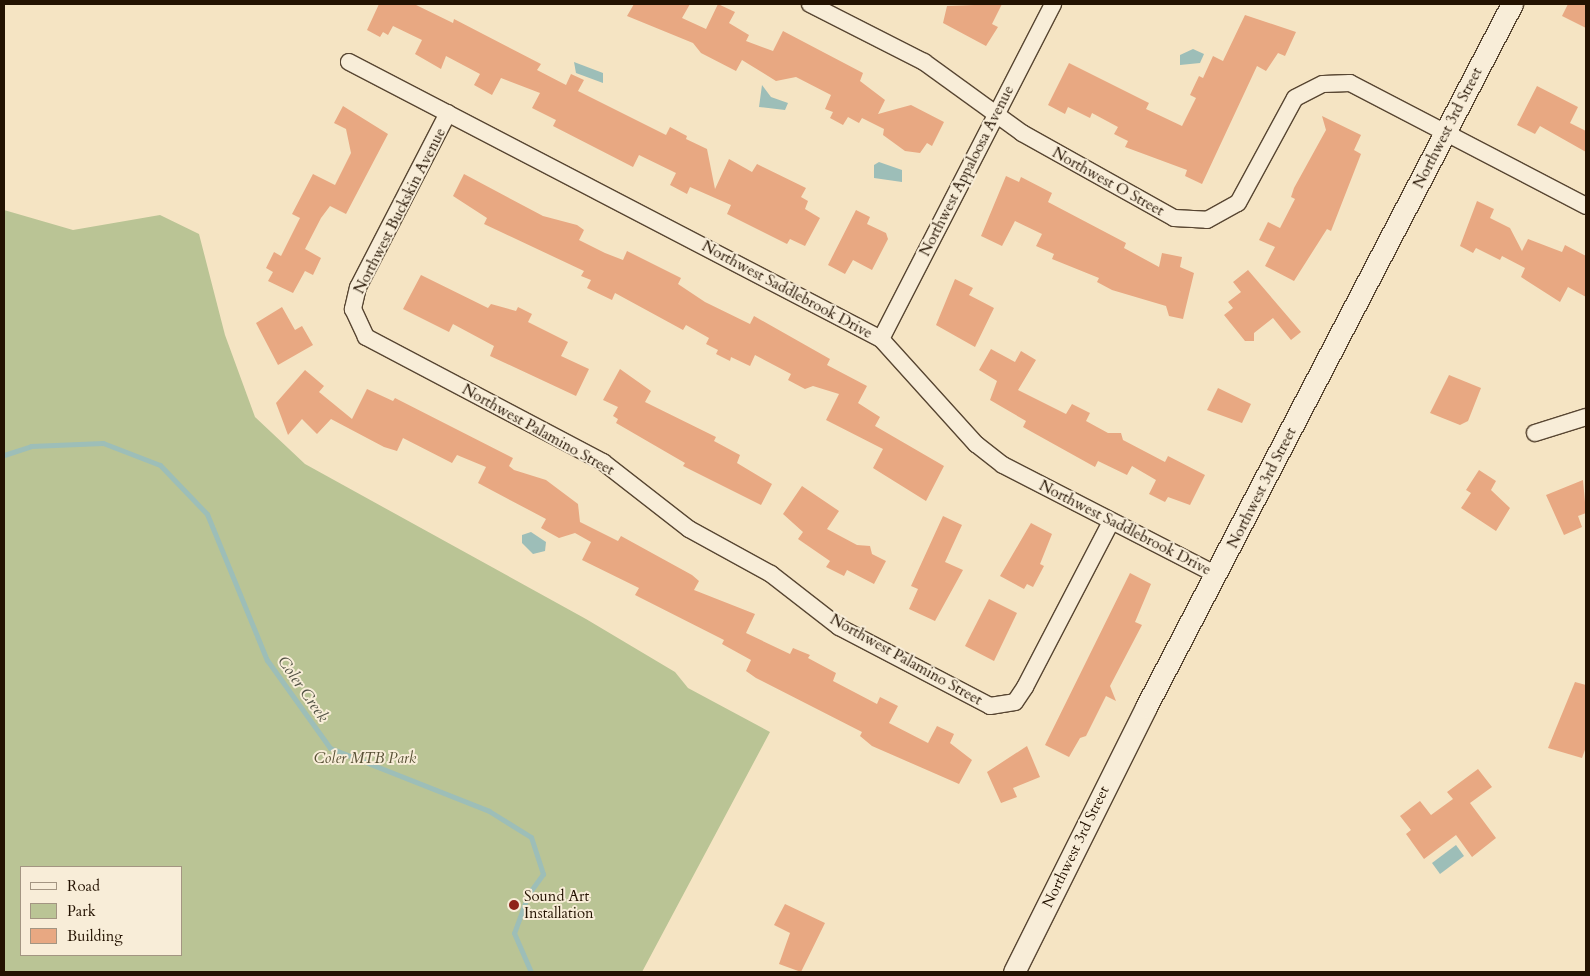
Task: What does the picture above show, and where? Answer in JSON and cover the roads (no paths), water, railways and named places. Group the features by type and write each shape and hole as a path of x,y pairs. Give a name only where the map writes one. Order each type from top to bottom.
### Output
{"street":[{"name":"Northwest O Street","path":"810,4 924,62 1086,172 1174,218 1207,220 1238,203 1296,98 1323,84 1350,83 1444,136 1586,206"},
{"name":"Northwest Appaloosa Avenue","path":"881,339 1053,4"},
{"name":"Northwest 3rd Street","path":"1014,972 1146,707 1217,575 1512,4"},
{"name":"Northwest Saddlebrook Drive","path":"349,62 881,339 983,449 1003,465 1217,575"},
{"name":"Northwest Buckskin Avenue","path":"353,309 358,287 448,113"},
{"name":"Northwest Palamino Street","path":"353,309 366,337 603,462 689,529 771,574 839,627 990,706 1015,702 1111,522"},
{"path":"1535,433 1586,417"}],"water":[{"path":"1193,49 1204,54 1200,63 1180,65 1180,55"},
{"path":"574,62 603,73 603,83 576,73"},
{"path":"762,85 771,97 788,103 785,110 759,107"},
{"path":"879,162 902,170 902,182 874,178 874,165"},
{"path":"531,532 546,542 545,551 533,554 522,543 522,535"},
{"path":"1456,845 1464,856 1440,874 1432,863"}],"waterway":[{"name":"Coler Creek","path":"4,455 31,446 103,443 160,465 207,514 267,660 330,748 489,811 531,837 543,874 528,895 514,933 531,972"}],"place":[{"name":"Sound Art Installation","path":"514,905"}],"park label":[{"name":"Coler MTB Park","path":"365,759"}]}
